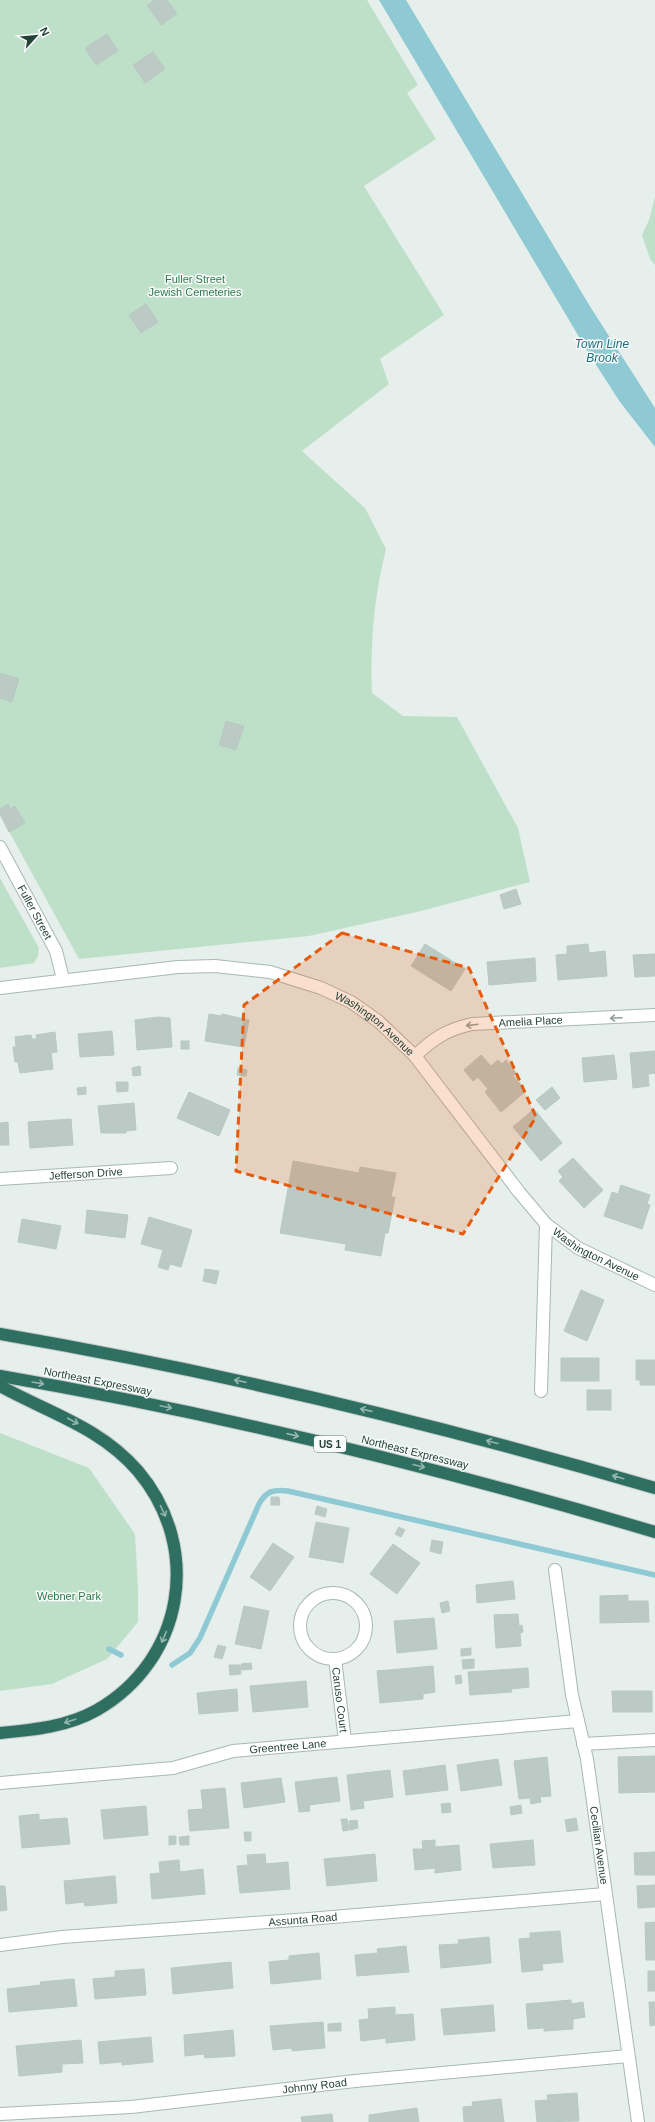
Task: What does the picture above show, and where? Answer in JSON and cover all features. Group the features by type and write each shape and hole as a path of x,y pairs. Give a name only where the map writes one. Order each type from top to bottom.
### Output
{"highway":[{"path":"0,1334 148,1362 356,1408 533,1453 655,1488"},
{"name":"Northeast Expressway","path":"0,1376 147,1403 338,1446 467,1478 655,1532"},
{"path":"0,1386 32,1403 76,1422 109,1444 136,1470 148,1484 165,1515 174,1546 177,1572 173,1610 160,1645 139,1677 126,1690 96,1711 74,1720 47,1728 0,1733"}],"street":[{"name":"Fuller Street","path":"0,847 56,951 63,979"},
{"name":"Washington Avenue","path":"0,988 63,979 196,966 235,967 281,974 321,988 351,1002 390,1031 415,1056 519,1192 546,1224 578,1248 655,1285"},
{"name":"Amelia Place","path":"415,1056 428,1044 452,1028 472,1024 655,1015"},
{"name":"Jefferson Drive","path":"0,1179 85,1175 171,1168"},
{"path":"541,1391 546,1224"},
{"name":"Cecilian Avenue","path":"555,1570 572,1695 583,1744 638,2122"},
{"name":"Caruso Court","path":"335,1593 348,1597 360,1606 366,1620 366,1627 365,1635 358,1648 345,1657 335,1659 320,1656 309,1647 302,1635 301,1628 303,1615 310,1604 322,1596 335,1593"},
{"name":"Caruso Court","path":"335,1659 345,1741"},
{"name":"Greentree Lane","path":"0,1783 173,1768 229,1752 578,1721"},
{"path":"583,1744 655,1740"},
{"name":"Assunta Road","path":"0,1945 62,1938 302,1920 605,1894"},
{"name":"Johnny Road","path":"0,2114 131,2107 355,2081 628,2056"}],"highlighted area":[{"path":"342,933 469,968 536,1117 463,1234 236,1171 244,1005"}],"green space":[{"name":"Fuller Street Jewish Cemeteries","path":"0,0 367,0 418,85 407,93 436,139 364,186 444,315 380,359 389,384 302,451 365,508 386,549 378,585 372,639 372,693 403,716 457,717 518,828 530,882 421,911 309,936 79,959 0,815"},
{"path":"655,197 655,265 650,259 642,235 649,220"},
{"path":"0,878 39,948 38,956 34,963 0,968"},
{"name":"Webner Park","path":"0,1433 89,1468 135,1534 138,1622 107,1659 52,1684 0,1691"}],"water":[{"name":"Town Line Brook","path":"379,0 406,0 591,308 655,408 655,447 620,402 591,357"}],"building":[{"path":"155,0 167,0 177,14 161,25 147,5"},
{"path":"107,34 118,51 96,65 85,48"},
{"path":"153,52 165,69 145,83 133,65"},
{"path":"146,304 158,322 141,333 129,315"},
{"path":"0,673 19,679 12,702 0,698"},
{"path":"226,721 244,726 236,750 219,745"},
{"path":"8,804 10,809 15,806 25,823 9,832 0,814 0,809"},
{"path":"516,889 521,904 504,909 500,895"},
{"path":"425,944 465,969 451,991 411,966"},
{"path":"588,944 589,953 605,951 607,976 558,980 556,955 567,954 567,946"},
{"path":"655,954 655,976 635,977 633,955"},
{"path":"535,958 536,981 489,985 487,962"},
{"path":"209,1014 222,1016 222,1014 249,1020 244,1047 205,1041"},
{"path":"158,1017 170,1018 172,1047 137,1050 135,1020"},
{"path":"112,1031 114,1055 80,1057 78,1034"},
{"path":"55,1032 57,1052 51,1053 53,1069 20,1073 18,1062 15,1062 13,1047 16,1047 15,1037 31,1035 32,1039 37,1039 36,1035"},
{"path":"181,1041 189,1041 189,1049 181,1049"},
{"path":"655,1051 655,1073 648,1074 649,1086 633,1088 630,1053"},
{"path":"481,1055 491,1066 498,1060 502,1064 506,1060 516,1073 513,1076 526,1091 501,1112 485,1092 488,1089 478,1077 473,1081 464,1070"},
{"path":"614,1055 617,1079 584,1082 582,1058"},
{"path":"140,1066 141,1075 133,1076 132,1068"},
{"path":"238,1068 247,1070 246,1076 237,1075"},
{"path":"116,1082 128,1082 128,1091 117,1092"},
{"path":"86,1087 86,1094 78,1095 77,1088"},
{"path":"552,1087 560,1098 545,1110 536,1100"},
{"path":"189,1092 230,1110 219,1136 177,1118"},
{"path":"134,1103 136,1130 126,1131 126,1133 101,1133 98,1106"},
{"path":"534,1109 562,1143 541,1161 513,1127"},
{"path":"71,1119 73,1145 30,1148 28,1122"},
{"path":"8,1122 9,1145 0,1145 0,1123"},
{"path":"573,1158 603,1190 584,1208 559,1181 563,1177 558,1171"},
{"path":"293,1161 359,1173 360,1167 396,1173 391,1197 395,1197 388,1233 385,1233 381,1256 345,1250 346,1244 280,1233"},
{"path":"621,1185 650,1195 647,1204 650,1205 642,1229 604,1216 612,1192 618,1194"},
{"path":"87,1210 128,1215 125,1238 85,1233"},
{"path":"149,1217 192,1230 181,1267 170,1264 168,1270 158,1267 163,1250 141,1244"},
{"path":"22,1219 61,1226 56,1249 18,1242"},
{"path":"205,1269 219,1271 216,1284 203,1281"},
{"path":"581,1290 604,1300 587,1341 564,1331"},
{"path":"561,1358 599,1358 599,1381 561,1381"},
{"path":"636,1360 655,1360 655,1385 640,1385 640,1380 636,1380"},
{"path":"587,1390 611,1390 611,1410 587,1410"},
{"path":"271,1497 279,1497 280,1505 271,1505"},
{"path":"317,1506 327,1509 325,1517 315,1514"},
{"path":"316,1522 349,1528 343,1563 309,1557"},
{"path":"399,1527 405,1530 401,1537 395,1534"},
{"path":"432,1540 443,1542 441,1554 430,1551"},
{"path":"273,1543 294,1557 270,1591 250,1577"},
{"path":"393,1544 420,1563 397,1594 370,1574"},
{"path":"513,1581 515,1599 477,1603 476,1585"},
{"path":"628,1595 628,1601 648,1601 649,1622 600,1623 600,1596"},
{"path":"448,1601 450,1611 442,1613 440,1603"},
{"path":"244,1606 269,1611 261,1649 235,1644"},
{"path":"518,1614 519,1626 522,1625 523,1632 520,1633 521,1646 496,1648 494,1615"},
{"path":"434,1618 437,1649 397,1653 394,1621"},
{"path":"218,1645 226,1647 222,1659 214,1657"},
{"path":"471,1648 471,1655 461,1656 461,1649"},
{"path":"474,1659 474,1668 463,1669 462,1660"},
{"path":"251,1663 252,1669 242,1670 241,1664"},
{"path":"229,1665 240,1665 241,1674 230,1675"},
{"path":"433,1666 435,1692 423,1694 423,1699 380,1703 377,1671"},
{"path":"528,1668 529,1687 511,1689 512,1692 470,1695 468,1672"},
{"path":"461,1675 462,1683 456,1684 455,1676"},
{"path":"306,1681 308,1707 253,1712 250,1686"},
{"path":"237,1689 238,1711 199,1714 197,1693"},
{"path":"612,1691 652,1691 652,1712 613,1712"},
{"path":"655,1756 655,1792 619,1793 618,1757"},
{"path":"547,1757 551,1796 540,1797 541,1802 531,1804 530,1798 519,1799 514,1761"},
{"path":"498,1759 502,1785 461,1791 457,1765"},
{"path":"445,1765 448,1790 406,1795 403,1771"},
{"path":"390,1770 393,1797 363,1801 364,1808 351,1810 347,1775"},
{"path":"337,1777 340,1801 309,1805 310,1811 299,1812 295,1782"},
{"path":"281,1778 285,1802 244,1808 241,1783"},
{"path":"225,1788 229,1828 190,1831 188,1810 203,1809 201,1790"},
{"path":"450,1803 451,1812 442,1813 441,1804"},
{"path":"521,1805 522,1813 511,1815 510,1807"},
{"path":"146,1806 148,1835 104,1839 101,1810"},
{"path":"39,1814 39,1820 67,1818 70,1844 22,1848 19,1816"},
{"path":"576,1818 578,1830 567,1832 565,1820"},
{"path":"341,1819 347,1819 349,1830 343,1831"},
{"path":"357,1820 358,1828 350,1830 349,1821"},
{"path":"244,1832 251,1832 251,1841 245,1841"},
{"path":"169,1836 176,1836 176,1844 169,1845"},
{"path":"189,1836 189,1845 180,1845 179,1837"},
{"path":"435,1840 435,1847 459,1845 461,1870 435,1873 435,1868 415,1870 413,1849 423,1849 422,1841"},
{"path":"533,1840 535,1865 493,1868 490,1844"},
{"path":"655,1852 655,1875 635,1875 634,1853"},
{"path":"265,1854 266,1864 288,1862 290,1889 240,1893 237,1866 248,1865 247,1855"},
{"path":"375,1854 377,1881 327,1886 324,1859"},
{"path":"179,1860 180,1872 203,1869 205,1894 152,1899 150,1874 160,1873 159,1862"},
{"path":"115,1876 117,1903 85,1906 84,1902 66,1904 64,1881"},
{"path":"655,1885 655,1907 638,1908 637,1886"},
{"path":"0,1886 5,1886 7,1910 0,1911"},
{"path":"655,1922 655,1960 646,1960 645,1923"},
{"path":"560,1931 563,1962 542,1964 543,1970 522,1972 519,1939 530,1938 530,1933"},
{"path":"489,1937 491,1963 441,1968 439,1945 459,1944 458,1940"},
{"path":"406,1946 409,1972 357,1976 355,1955 378,1953 377,1949"},
{"path":"319,1953 321,1979 271,1984 269,1962 289,1960 289,1956"},
{"path":"231,1962 233,1988 173,1994 171,1968"},
{"path":"144,1969 146,1995 95,1999 93,1979 115,1977 115,1971"},
{"path":"648,1971 655,1971 655,1991 648,1991"},
{"path":"74,1979 77,2006 9,2012 7,1989 41,1985 40,1982"},
{"path":"571,2000 571,2004 583,2002 585,2017 573,2019 573,2029 544,2031 544,2028 528,2029 526,2004"},
{"path":"649,2002 655,2002 655,2025 650,2026"},
{"path":"493,2005 495,2031 444,2035 441,2009"},
{"path":"395,2007 395,2015 413,2014 415,2040 386,2043 386,2038 361,2041 359,2020 369,2019 368,2009"},
{"path":"323,2022 325,2048 292,2051 292,2048 273,2050 270,2026"},
{"path":"341,2023 341,2031 328,2031 328,2024"},
{"path":"233,2030 235,2056 205,2058 204,2054 185,2056 184,2035"},
{"path":"151,2037 153,2062 122,2065 122,2062 100,2064 98,2042"},
{"path":"81,2040 83,2063 62,2064 62,2072 19,2076 16,2046"},
{"path":"577,2093 579,2121 537,2122 535,2101 548,2100 547,2095"},
{"path":"501,2099 504,2122 464,2122 463,2107 473,2106 472,2102"},
{"path":"417,2108 419,2122 369,2122 369,2115"},
{"path":"332,2114 333,2122 302,2122 301,2117"}],"waterway":[{"path":"172,1665 190,1653 200,1638 259,1504 265,1496 271,1492 279,1490 655,1575"},
{"path":"109,1649 121,1655"}]}
